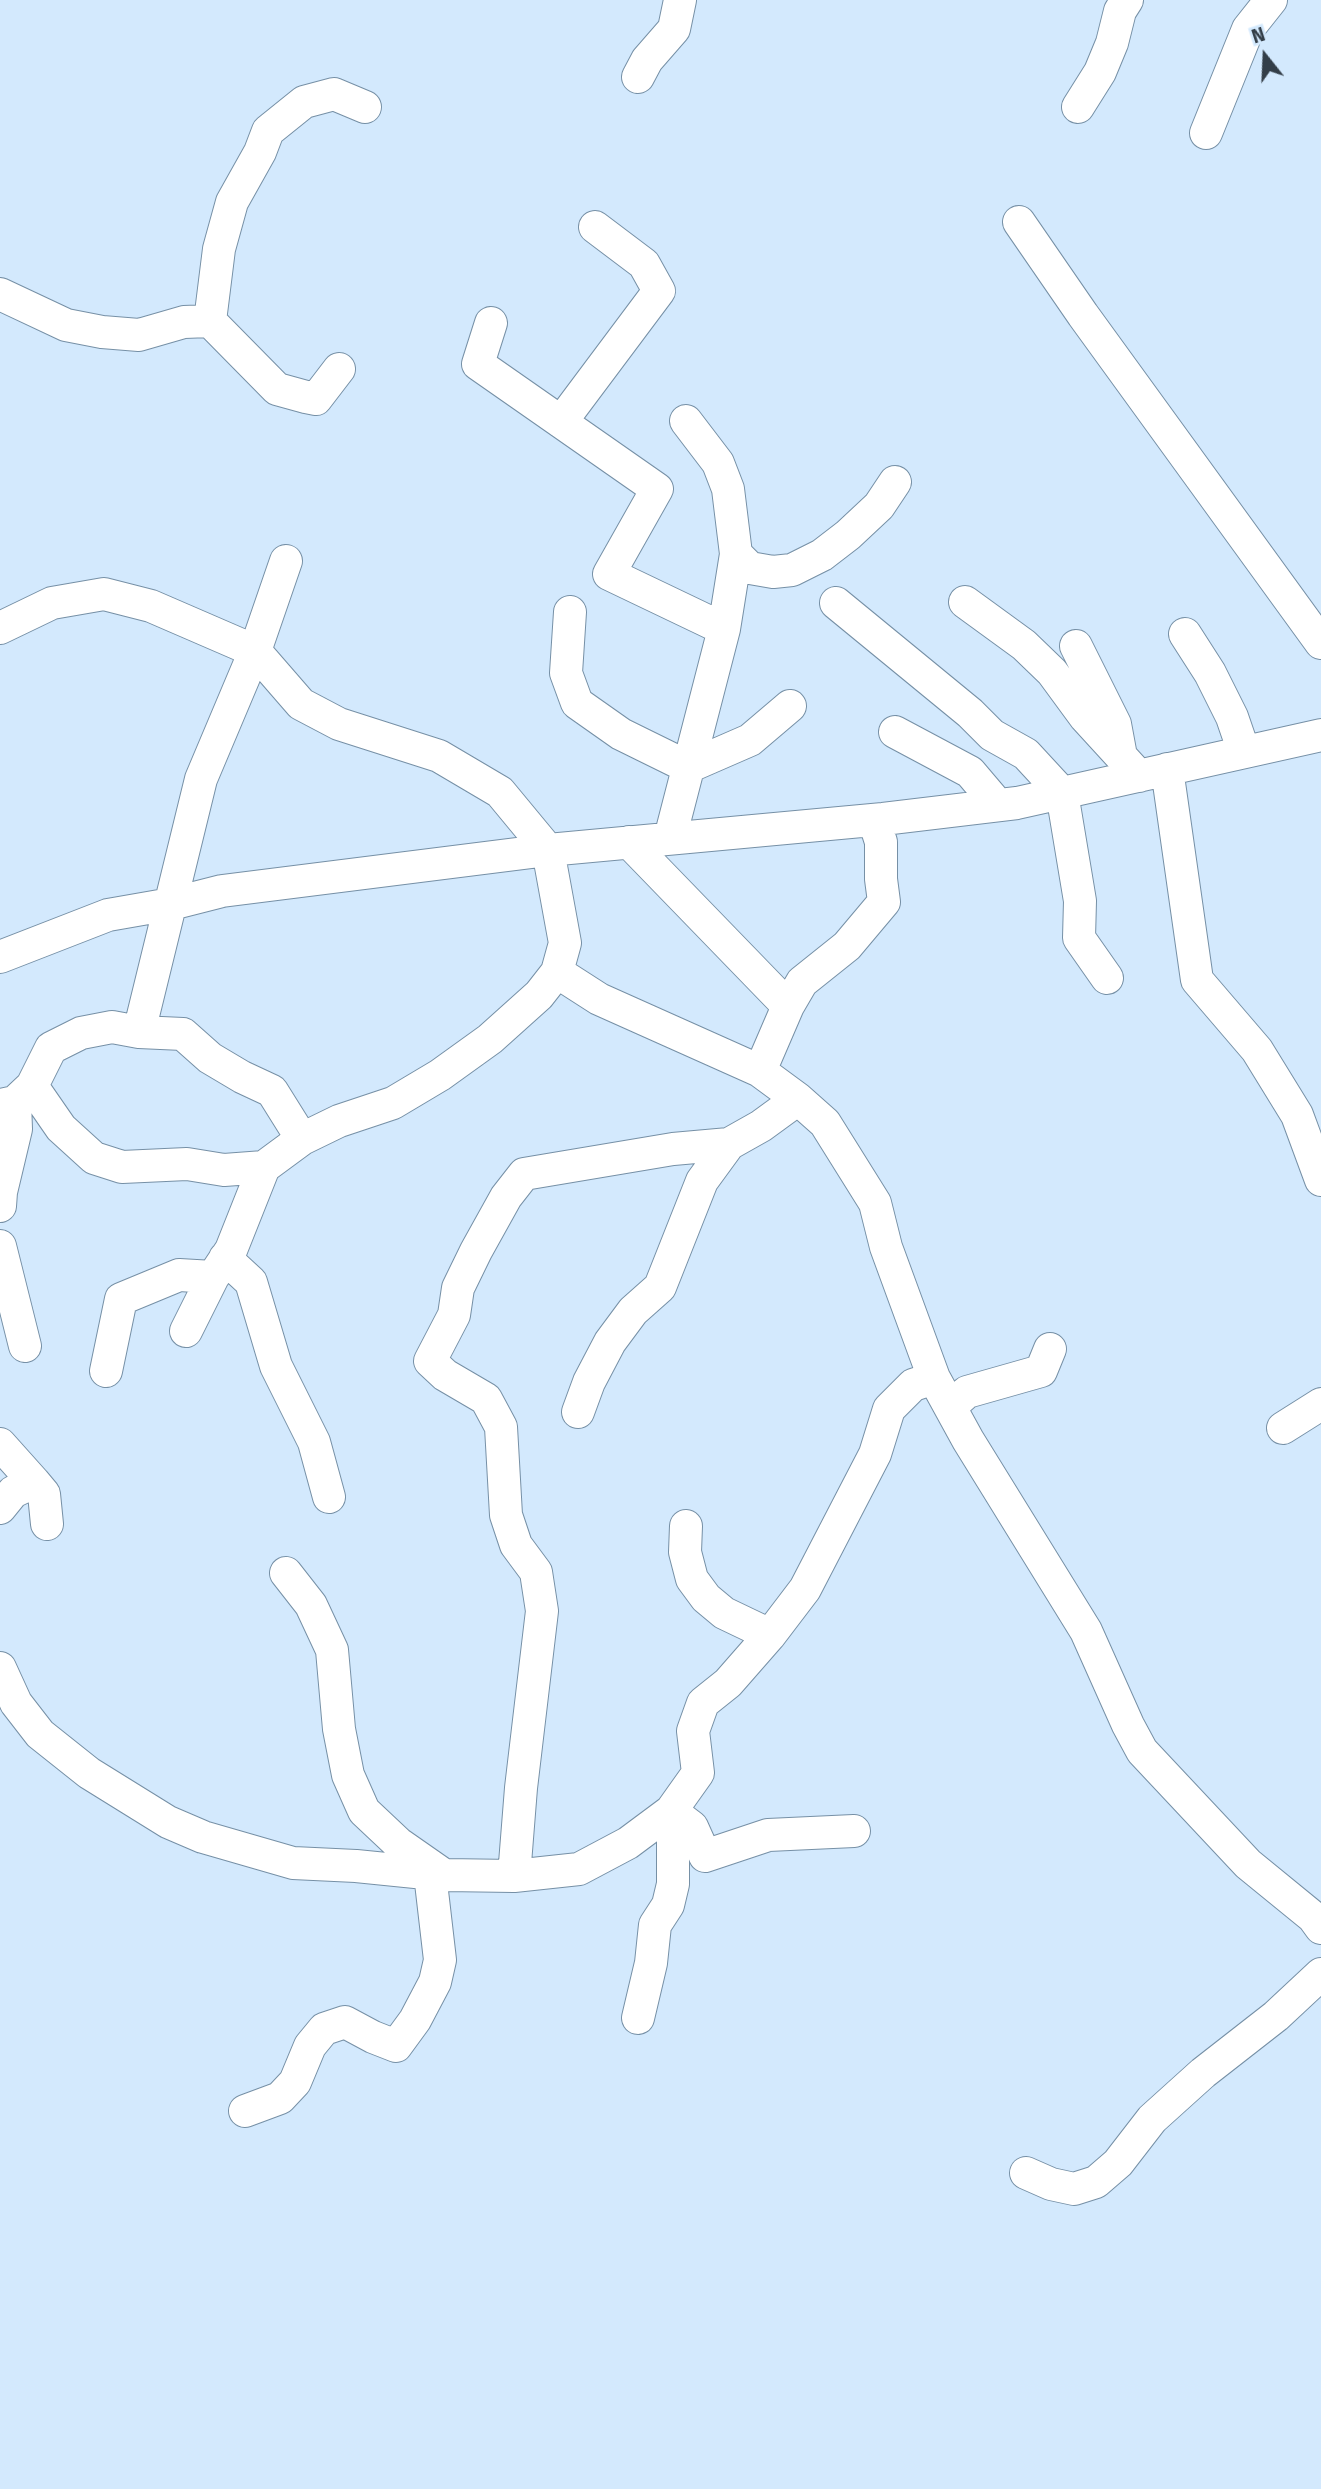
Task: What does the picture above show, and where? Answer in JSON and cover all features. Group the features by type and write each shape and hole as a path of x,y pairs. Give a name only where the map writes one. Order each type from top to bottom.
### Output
{"street":[{"path":"638,77 648,60 674,29 680,0"},
{"path":"1078,107 1100,72 1112,43 1120,11 1127,0"},
{"path":"1206,134 1248,29 1272,0"},
{"path":"210,321 219,249 232,202 260,152 268,131 304,102 334,94 365,107"},
{"path":"1019,222 1083,315 1321,643"},
{"path":"561,422 659,291 644,264 595,227"},
{"path":"0,293 66,324 102,332 139,335 184,323 210,321 277,389 316,399 339,369"},
{"path":"491,323 478,364 657,489 610,574 724,629"},
{"path":"670,838 724,629 736,554 725,480 718,463 686,421"},
{"path":"736,554 750,568 773,572 792,570 822,555 848,534 879,506 895,482"},
{"path":"139,1032 201,779 256,651 286,561"},
{"path":"0,628 52,603 104,594 151,606 256,651 301,704 339,724 439,756 500,792 548,850 565,943 557,972 539,995 490,1040 440,1075 393,1103 339,1121 302,1139 264,1167 224,1170 187,1164 122,1167 94,1157 61,1128 16,1097"},
{"path":"965,601 1024,645 1052,672 1085,717 1142,767"},
{"path":"836,603 970,713 992,735 1026,754 1062,793 1080,901 1079,938 1107,978"},
{"path":"570,612 566,673 577,704 621,734 688,767 750,740 790,706"},
{"path":"1185,634 1210,673 1232,717 1244,752"},
{"path":"1076,646 1115,724 1142,767 1197,980 1257,1050 1297,1115 1321,1180"},
{"path":"895,732 970,772 998,805"},
{"path":"0,957 108,915 171,904 222,891 548,850 874,820 998,805 1062,793 1142,767 1244,752 1321,735"},
{"path":"761,1070 788,1006 802,982 847,946 884,902 881,842 874,820"},
{"path":"629,842 788,1006"},
{"path":"557,972 599,999 761,1070 825,1123 875,1203 886,1247 934,1378 968,1440 1086,1631 1142,1751 1248,1864 1313,1917 1321,1928"},
{"path":"0,1206 16,1129 16,1097 51,1048 81,1033 111,1027 139,1032 183,1034 210,1058 272,1091 302,1139"},
{"path":"514,1876 521,1788 542,1611 536,1572 516,1545 506,1515 501,1427 486,1399 445,1375 430,1361 454,1315 458,1288 475,1251 506,1196 524,1174 673,1149 729,1144 761,1126 798,1099"},
{"path":"578,1412 589,1382 610,1342 633,1311 660,1287 702,1181 729,1144"},
{"path":"186,1331 231,1250 264,1167"},
{"path":"0,1246 25,1346"},
{"path":"106,1371 121,1299 179,1275 219,1268 251,1282 276,1366 314,1442 329,1497"},
{"path":"950,1407 967,1392 1041,1371 1050,1349"},
{"path":"0,1668 16,1703 40,1734 89,1773 169,1822 203,1837 293,1863 356,1866 438,1875 514,1876 579,1869 628,1843 671,1811 698,1773 693,1731 703,1703 728,1683 770,1635 804,1589 875,1454 889,1409 913,1385 934,1378"},
{"path":"1283,1428 1321,1404"},
{"path":"0,1444 44,1494 47,1524"},
{"path":"0,1508 13,1492 34,1482"},
{"path":"686,1526 685,1552 692,1579 706,1598 724,1613 770,1635"},
{"path":"245,2111 280,2098 295,2082 310,2046 324,2029 345,2022 396,2046 415,2020 435,1982 440,1960 438,1875 364,1811 348,1775 339,1729 332,1650 311,1605 286,1573"},
{"path":"671,1811 692,1827 705,1856 768,1835 854,1830"},
{"path":"638,2018 651,1963 656,1925 668,1905 673,1884 671,1811"},
{"path":"1026,2173 1074,2189 1096,2182 1118,2163 1152,2119 1203,2073 1276,2016 1321,1973"}]}
